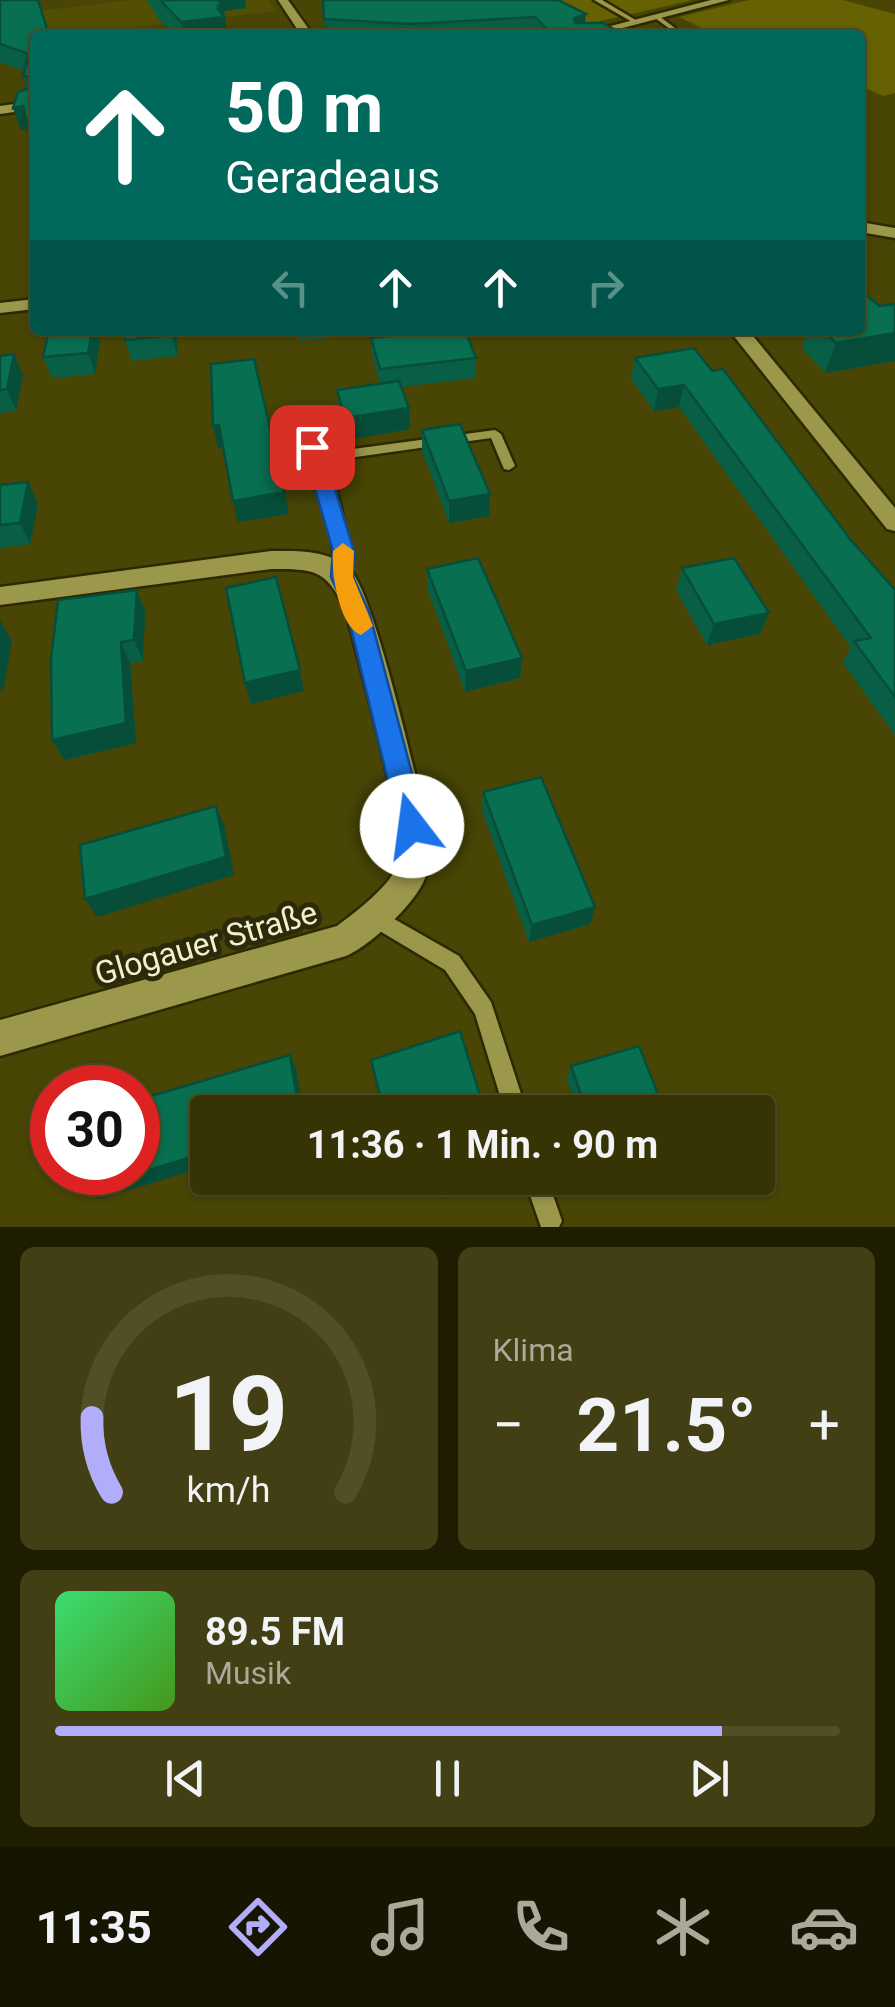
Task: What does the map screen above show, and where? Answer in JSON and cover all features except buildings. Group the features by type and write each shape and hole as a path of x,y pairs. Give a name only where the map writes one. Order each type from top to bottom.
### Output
{"street":[{"path":"283,0 304,30"},
{"path":"610,30 724,0"},
{"path":"0,110 30,106"},
{"path":"865,229 895,233"},
{"path":"0,308 30,305"},
{"path":"742,335 895,523"},
{"path":"0,596 271,560 314,560 342,577"},
{"name":"Glogauer Straße","path":"0,1038 346,940 375,918 411,874 412,826 358,612 342,577"}],"lane":[{"path":"598,0 632,26"},
{"path":"657,17 672,28"},
{"path":"284,434 312,447 318,458 343,551 342,577"},
{"path":"318,458 495,434 509,466"},
{"path":"375,918 452,963 484,1009 511,1095"},
{"path":"541,1195 550,1222"}],"shaded area":[{"path":"130,0 269,0 276,11 114,30 47,30 39,11"},
{"path":"534,0 693,0 583,25"},
{"path":"749,0 843,0 895,14 895,93 883,96 865,88 865,30 706,30 679,17"}],"slow traffic":[{"path":"343,551 342,577 361,626"}],"route":[{"path":"312,447 317,453 343,551 342,577 358,612 412,826"}]}
